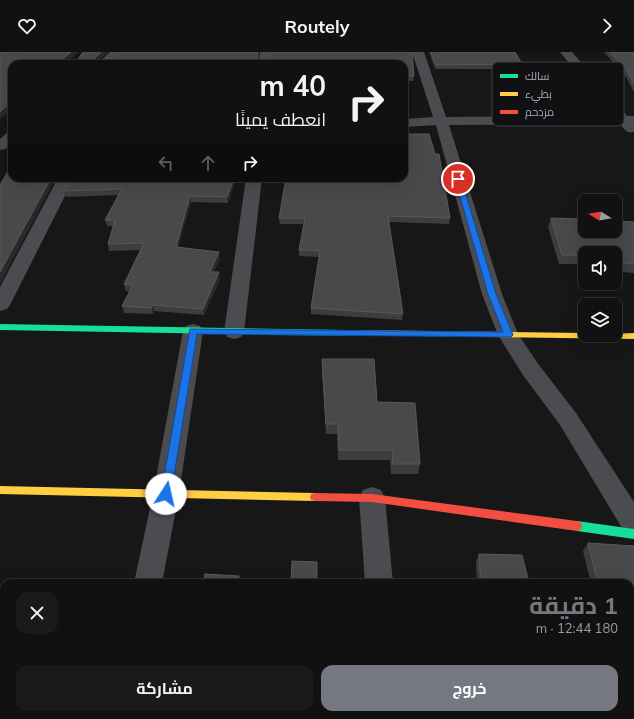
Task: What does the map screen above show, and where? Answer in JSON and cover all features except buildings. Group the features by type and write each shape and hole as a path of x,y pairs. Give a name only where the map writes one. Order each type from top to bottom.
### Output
{"main road":[{"path":"0,327 234,332 634,336"},
{"path":"0,490 372,498 634,534"}],"street":[{"path":"107,60 118,52"},
{"path":"418,52 441,121 492,294 508,335 531,370 568,419 634,525"},
{"path":"566,52 575,62"},
{"path":"629,120 634,133"},
{"path":"408,123 492,121"},
{"path":"0,146 8,139"},
{"path":"0,304 64,182"},
{"path":"234,332 253,182"},
{"path":"149,579 166,494 193,331"},
{"path":"372,498 379,579"}],"traffic: fast":[{"path":"0,327 348,333"},
{"path":"577,526 634,534"}],"traffic: slow":[{"path":"348,333 634,336"},
{"path":"0,490 315,497"}],"traffic: jam":[{"path":"315,497 372,498 577,526"}],"route":[{"path":"166,494 193,331 508,335 492,294 458,179"}]}
